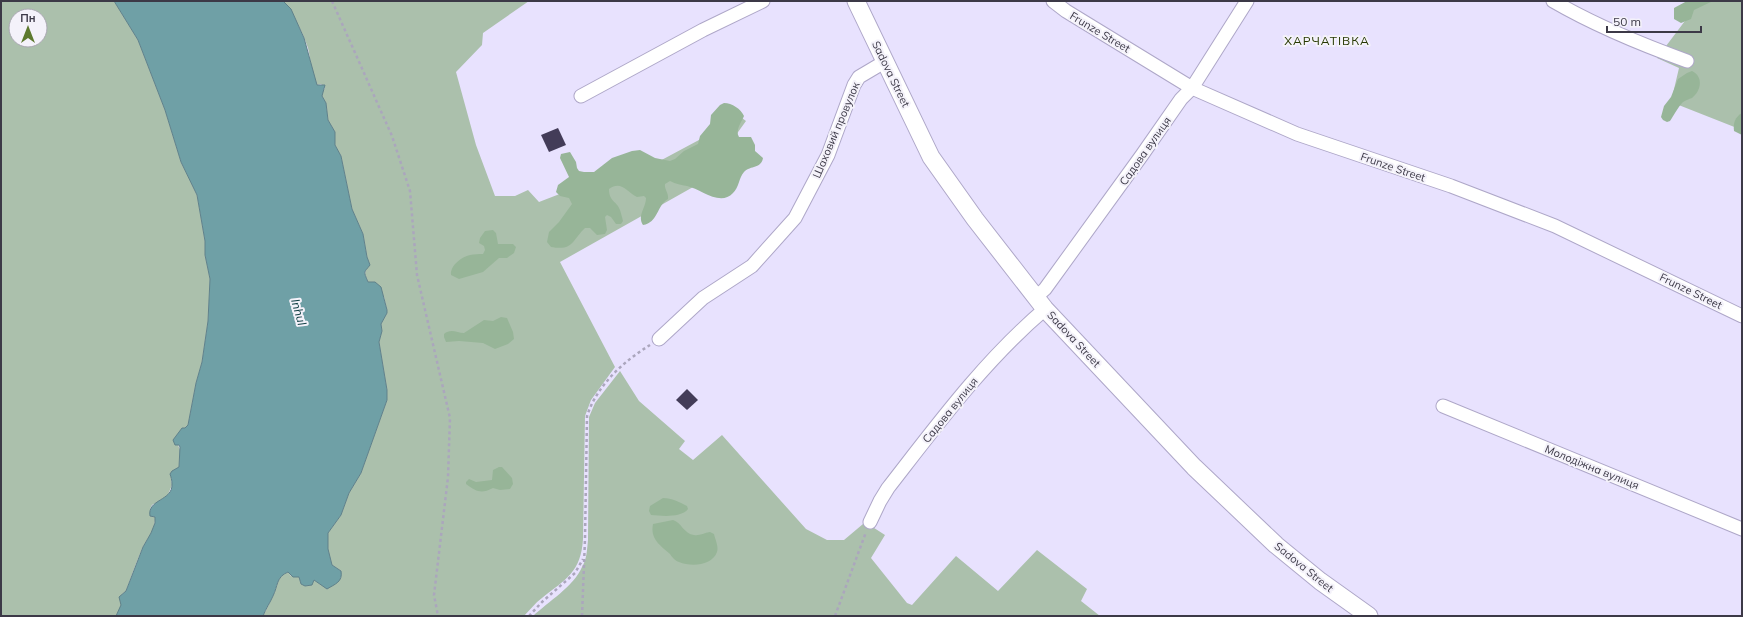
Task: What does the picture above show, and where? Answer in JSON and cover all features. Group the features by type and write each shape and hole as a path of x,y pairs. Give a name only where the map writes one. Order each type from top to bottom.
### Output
{"street":[{"path":"581,96 703,30 763,1"},
{"name":"Sadova Street","path":"856,1 931,157 975,219 1040,303 1194,467 1276,545 1320,581 1369,616"},
{"name":"Frunze Street","path":"1053,1 1066,11 1192,88 1297,134 1451,186 1555,226 1742,316"},
{"name":"Садова вулиця","path":"870,522 888,488 957,399 1040,303 1045,289 1181,99 1192,88 1247,1"},
{"path":"1553,1 1580,17 1629,40 1687,62"},
{"name":"Шаховий провулок","path":"659,339 703,298 752,266 788,227 795,218 828,155 854,85 859,77 886,62"},
{"name":"Молодіжна вулиця","path":"1443,406 1742,529"}],"path":[{"path":"332,1 392,136 410,191 417,275 450,418 448,477 434,595 438,616"},
{"path":"582,616 586,428 590,409 616,370 634,355 659,339"},
{"path":"835,616 870,522"},
{"path":"529,616 542,602 576,574 584,553"}],"shaded area":[{"path":"1,1 114,1 138,40 165,110 181,162 197,195 205,241 205,255 210,279 208,321 202,362 196,383 188,425 175,437 180,450 179,467 171,478 172,485 167,497 152,505 150,509 152,517 155,517 154,526 142,549 126,591 121,597 121,607 116,616 1,616"},
{"path":"283,1 529,1 483,33 482,45 456,72 476,145 495,196 515,196 528,190 539,202 650,159 656,163 712,133 738,115 746,121 702,182 560,262 615,367 591,400 585,416 583,539 579,559 571,574 539,600 524,616 263,616 273,596 279,579 288,572 291,576 299,577 301,584 309,586 314,580 324,586 341,578 341,571 332,565 328,550 328,533 341,515 349,493 361,473 387,400 387,390 379,342 382,331 381,324 387,313 384,297 368,282 365,274 366,268 370,265 363,234 352,209 341,156 335,145 335,132 328,120 326,103 322,96 322,92 325,88 321,84 317,85 312,71 308,48 301,30"},
{"path":"1687,1 1713,1 1694,10 1691,19 1681,23 1674,19 1674,8"},
{"path":"1700,1 1742,1 1742,130 1671,102 1679,68 1657,58"},
{"path":"1692,71 1700,80 1697,92 1692,98 1683,102 1670,121 1667,122 1663,120 1661,117 1664,106 1671,97 1678,79"},
{"path":"724,103 733,105 743,113 744,116 738,129 739,137 751,137 755,145 755,151 763,158 760,164 744,172 737,188 733,193 728,197 716,198 687,186 670,181 665,184 668,199 664,202 652,221 643,225 641,215 646,198 644,196 637,197 620,186 613,187 609,189 609,193 620,210 623,221 621,224 616,224 611,217 607,215 605,217 607,230 605,234 597,235 590,228 585,228 572,244 559,248 551,247 547,242 549,232 559,222 572,204 569,198 560,196 556,192 558,185 569,177 560,158 561,154 570,152 579,171 584,172 594,172 612,158 632,151 640,150 655,158 670,161 675,159 684,151 698,144 700,136 710,124 711,115 720,105"},
{"path":"1742,113 1742,135 1734,131 1734,123 1736,118"},
{"path":"493,230 496,233 498,244 513,244 516,247 514,253 507,258 499,258 483,272 459,279 451,275 452,268 460,260 470,255 483,254 485,250 484,246 479,243 480,238 485,231"},
{"path":"501,317 507,318 513,332 514,339 508,344 495,349 483,343 459,341 446,342 444,334 449,331 464,333 484,320 493,321"},
{"path":"620,371 639,401 685,441 679,449 693,460 722,435 806,529 827,540 844,540 863,524 871,526 885,535 871,558 907,603 912,605 956,556 998,591 1037,550 1087,589 1081,601 1100,616 533,616 573,581 584,564 588,540 589,417 595,403"},
{"path":"502,467 512,478 513,484 510,489 500,490 493,488 485,491 479,491 466,484 469,479 476,482 492,480 493,470"},
{"path":"663,498 678,502 687,506 688,509 681,514 676,515 651,515 649,511 650,506"},
{"path":"673,520 676,521 688,533 698,535 710,532 714,534 718,548 714,557 706,563 695,565 684,564 675,560 654,538 652,529 653,524"}],"water":[{"name":"Inhul","path":"114,1 283,1 291,9 304,38 317,85 325,85 322,96 326,103 328,120 335,132 335,145 341,156 352,209 363,234 370,265 365,271 365,275 368,282 375,282 381,287 387,310 381,324 382,331 379,342 387,390 387,400 361,473 349,493 341,515 328,533 328,549 332,565 341,571 341,578 338,582 327,589 314,580 312,585 305,586 301,584 299,577 293,577 288,572 279,579 273,596 263,616 116,616 121,605 119,597 126,591 143,547 155,523 155,517 150,516 150,510 152,506 169,494 172,484 170,474 179,467 180,447 179,445 175,445 173,440 182,428 185,428 188,425 196,383 202,362 208,321 210,279 205,255 205,241 197,195 181,162 165,110 138,40"}],"building":[{"path":"558,128 566,145 549,152 541,135"},
{"path":"687,389 698,400 687,410 676,400"}],"district":[{"name":"ХАРЧАТІВКА","path":"1327,40"}]}
